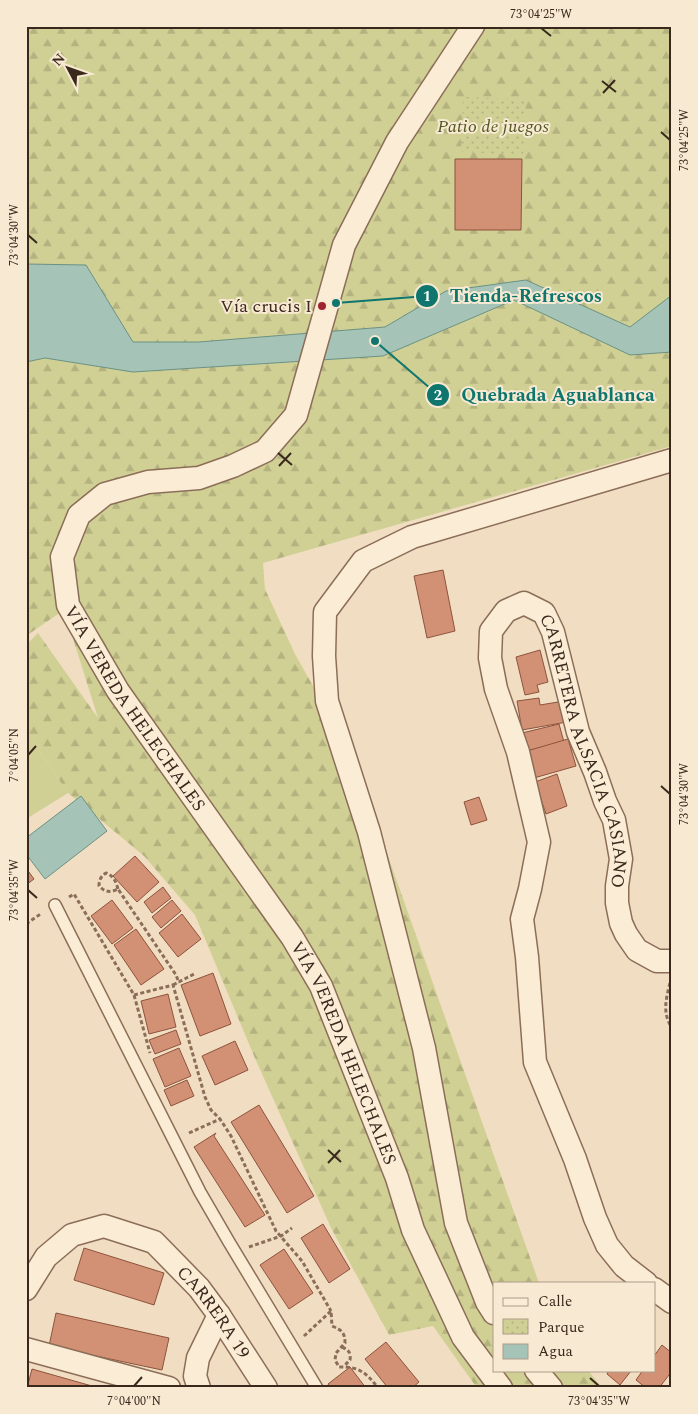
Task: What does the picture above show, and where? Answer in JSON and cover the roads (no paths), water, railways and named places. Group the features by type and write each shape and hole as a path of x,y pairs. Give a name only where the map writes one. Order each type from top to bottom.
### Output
{"street":[{"name":"VÍA VEREDA HELECHALES","path":"473,26 396,142 344,245 296,416 265,451 233,466 199,478 148,482 105,494 79,515 62,557 68,605 118,691 292,937 321,986 397,1178 413,1230 463,1337 501,1388"},
{"path":"493,1311 487,1302 456,1223 424,1048 369,832 327,701 324,656 326,612 363,561 412,538 672,460"},
{"name":"CARRETERA ALSACIA CASIANO","path":"645,1282 624,1266 607,1245 535,1062 527,957 522,919 539,842 518,752 496,689 490,658 491,631 506,611 524,603 544,612 553,632 578,732 614,820 620,859 617,903 621,923 637,950 671,970"},
{"name":"CARRERA 19","path":"26,1288 46,1257 72,1235 104,1226 154,1242 199,1288 219,1315 266,1388"},
{"path":"656,1290 672,1302"},
{"path":"200,1388 195,1376 198,1358 219,1315"},
{"path":"26,1349 169,1388"},
{"path":"538,1372 551,1388"}],"lane":[{"path":"55,905 200,1192 317,1388"}],"water":[{"path":"26,264 86,265 133,342 199,342 385,327 446,291 526,280 630,327 672,295 672,352 630,355 514,300 383,356 133,372 45,358 26,362"},
{"path":"81,796 107,831 45,879 26,854 26,838"}],"place":[{"name":"Tienda-Refrescos","path":"336,303"},
{"name":"Vía crucis I","path":"322,306"},
{"name":"Quebrada Aguablanca","path":"375,341"}],"park label":[{"name":"Patio de juegos","path":"493,126"}]}
